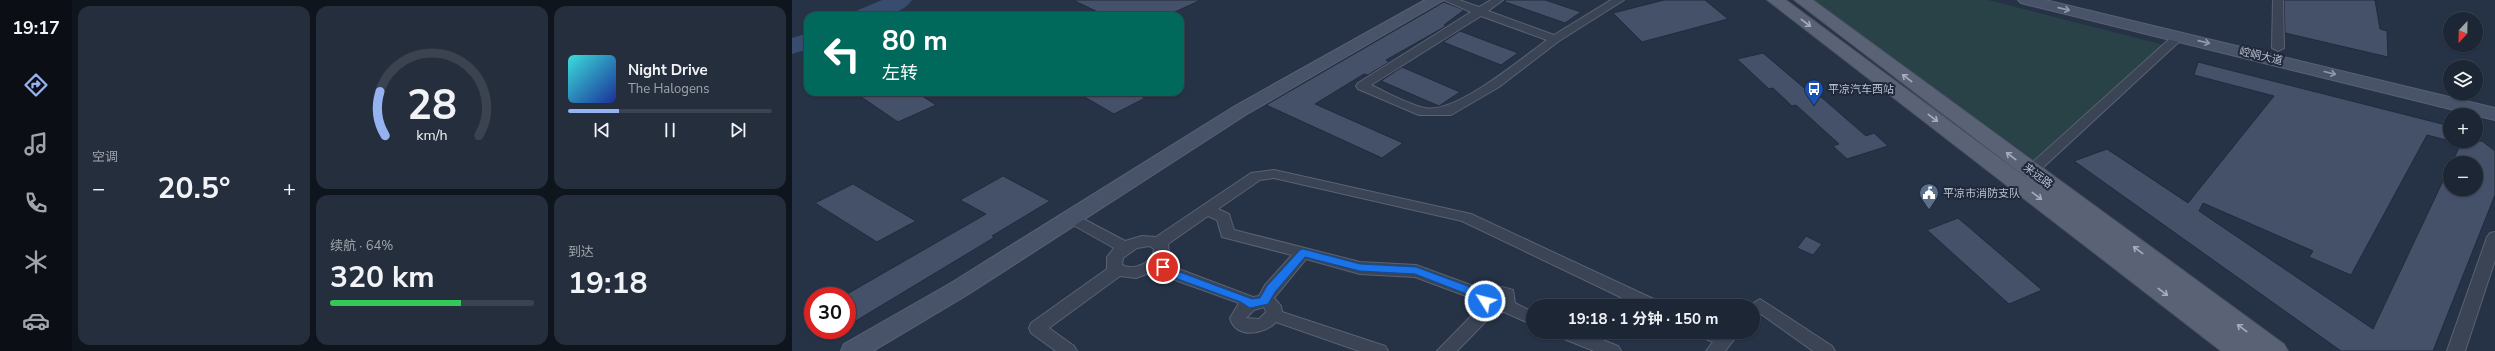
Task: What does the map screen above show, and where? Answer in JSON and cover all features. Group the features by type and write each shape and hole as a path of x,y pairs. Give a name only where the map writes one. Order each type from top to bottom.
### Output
{"main road":[{"path":"853,351 959,289 1241,110 1436,0"},
{"name":"来远路","path":"1775,0 2274,351"},
{"name":"来远路","path":"1802,0 2025,177 2240,351"},
{"name":"崆峒大道","path":"2026,0 2495,114"},
{"name":"崆峒大道","path":"2077,0 2443,88"},
{"path":"2483,97 2495,100"}],"street":[{"path":"1449,0 1555,39"},
{"path":"1498,0 1362,86 1424,112 1446,112 1495,84 1555,39 1619,0"},
{"path":"2278,0 2278,48"},
{"path":"2025,177 2178,36"},
{"path":"1117,270 1114,267 1115,257 1124,248 1139,242 1158,243 1256,176 1274,174 1466,217 1639,299"},
{"path":"1206,210 1224,217 1227,233 1360,268 1416,271 1526,316"},
{"path":"1071,218 1124,248"},
{"path":"2456,351 2495,237"},
{"path":"1068,351 1037,328 1117,270 1132,273 1156,262 1163,252 1158,243"},
{"path":"1273,316 1263,324 1248,327 1243,325 1238,318 1240,312 1257,302 1271,289 1303,253"},
{"path":"1156,262 1170,272 1245,299 1273,306 1273,316"},
{"path":"1446,351 1493,303"},
{"path":"1760,305 1826,351"},
{"path":"1273,316 1379,351"},
{"path":"1582,339 1612,351"}],"green space":[{"path":"1813,0 1988,0 2168,46 2034,160"}],"building":[{"path":"1073,0 1201,0 1175,12 1098,12"},
{"path":"1505,0 1545,0 1581,12 1565,23 1505,2"},
{"path":"1664,0 1705,0 1728,19 1642,42 1613,13"},
{"path":"2284,0 2375,0 2380,29 2387,31 2388,57 2285,33"},
{"path":"1444,2 1464,10 1444,25 1446,26 1386,60 1389,62 1368,75 1364,74 1315,104 1403,143 1382,158 1266,105"},
{"path":"1460,31 1518,53 1501,65 1443,42"},
{"name":"平凉汽车西站","path":"1763,53 1816,98 1821,97 1866,136 1874,133 1888,146 1847,159 1833,146 1839,144 1796,105 1792,106 1773,88 1769,89 1737,59"},
{"path":"2198,62 2443,124 2443,139 2427,135 2351,275 2309,257 2313,251 2203,203 2199,211 2373,329 2443,181 2443,196 2483,196 2483,156 2455,156 2459,148 2483,148 2483,142 2495,151 2495,195 2433,351 2341,351 2074,161 2107,149 2188,203 2274,96 2194,75"},
{"path":"1402,67 1460,92 1439,106 1381,81"},
{"path":"860,96 922,96 936,105 898,122"},
{"path":"1083,96 1141,96 1145,98 1114,114"},
{"path":"1003,176 1050,201 992,236 995,237 856,321 856,289 986,214 960,200"},
{"path":"853,184 916,221 877,242 815,203"},
{"path":"1958,218 2042,290 2009,304 1927,230"},
{"path":"1806,236 1822,244 1813,255 1797,248"}],"waterway":[{"path":"873,12 901,0"},
{"path":"792,47 804,42"}],"place":[{"name":"平凉汽车西站","path":"1814,106"},
{"name":"平凉市消防支队","path":"1929,210"}],"route":[{"path":"1163,267 1170,272 1245,299 1250,304 1264,301 1271,289 1303,253 1360,268 1416,271 1434,276 1485,297 1485,301"}]}
